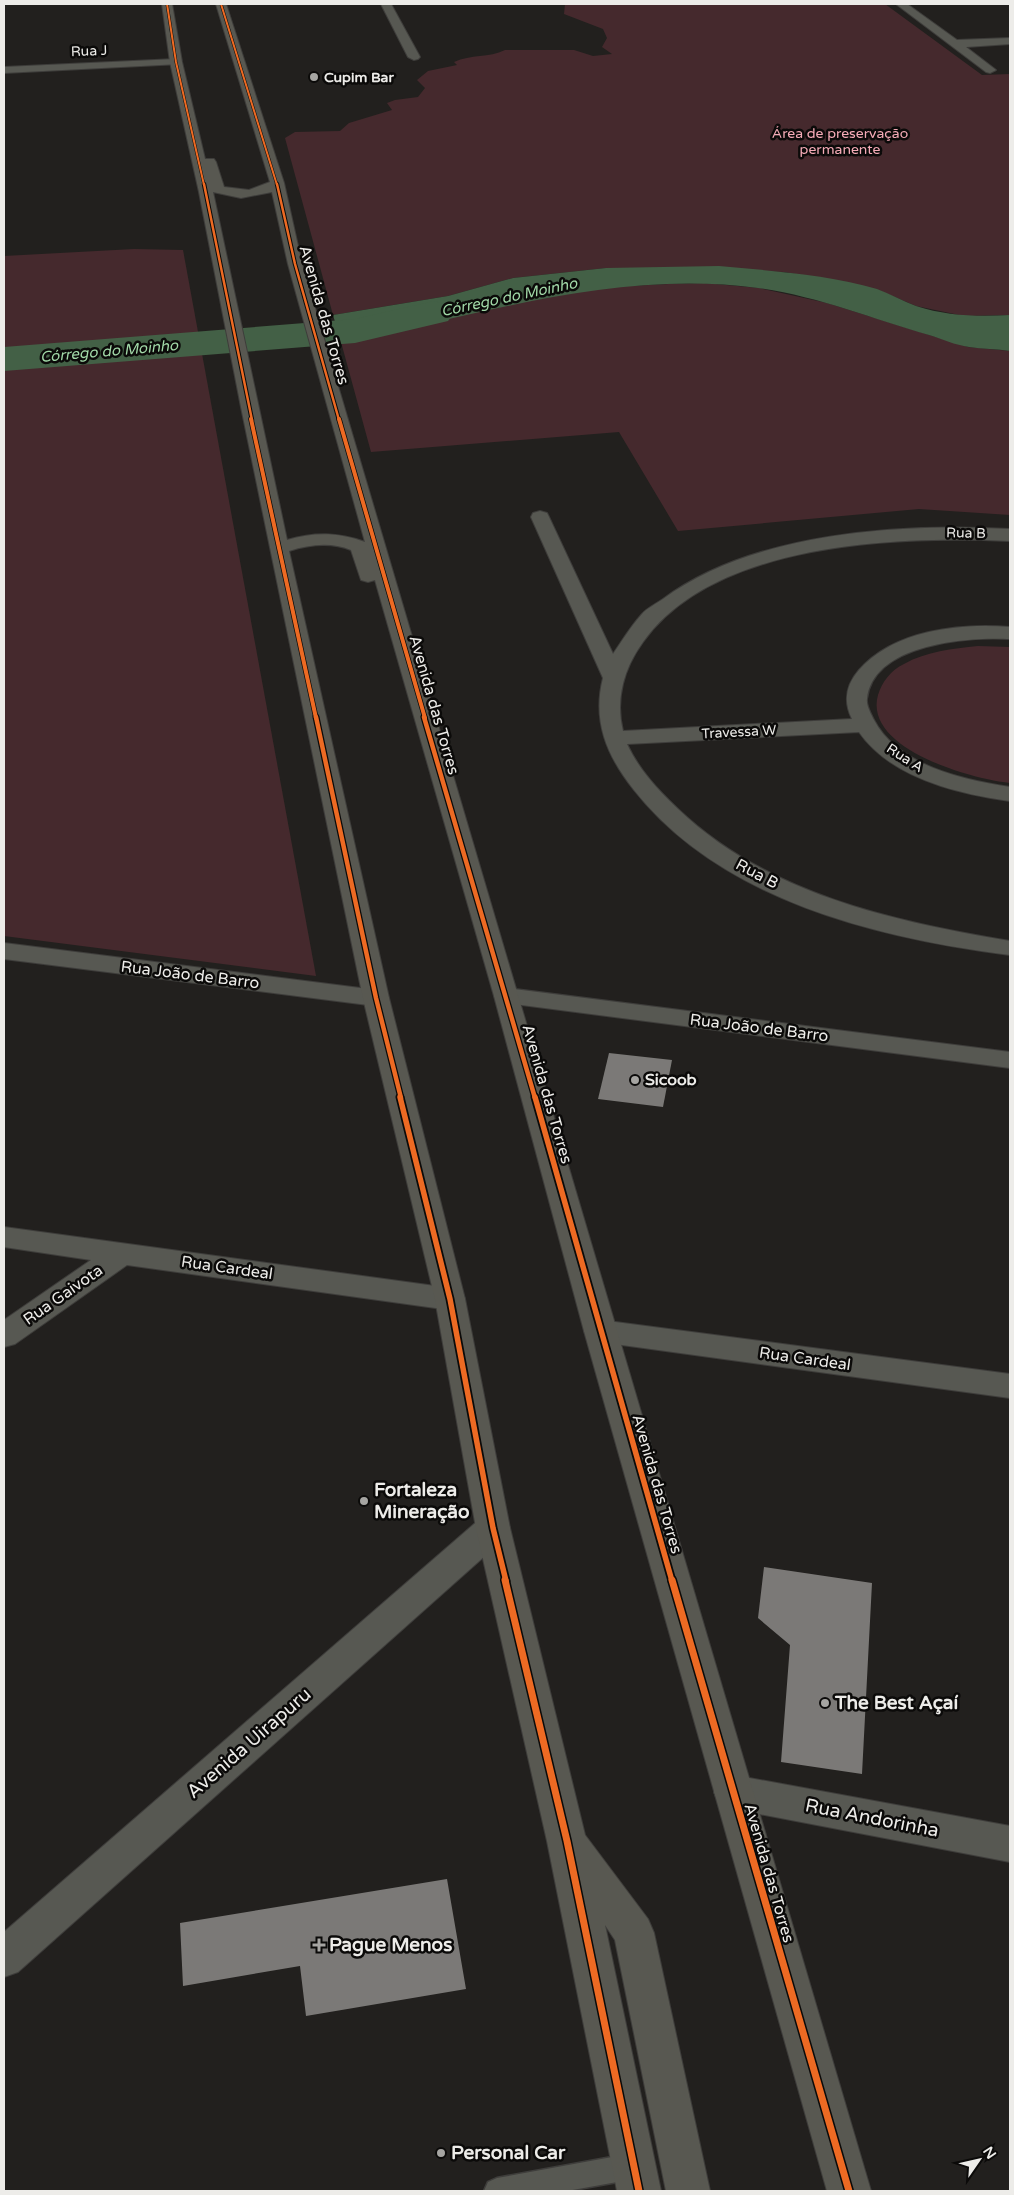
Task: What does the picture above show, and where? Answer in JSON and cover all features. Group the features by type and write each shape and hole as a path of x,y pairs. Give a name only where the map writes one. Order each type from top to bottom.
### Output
{"main road":[{"path":"166,4 176,62 376,998 450,1299 493,1528 567,1841 636,2179"},
{"name":"Avenida das Torres","path":"221,4 277,183 295,264 425,720 507,996 600,1331 849,2191"},
{"path":"192,130 205,140 218,190 242,194 255,193 272,188 277,183"},
{"path":"280,548 325,537 346,540 360,546 394,676 425,720"},
{"path":"567,1841 634,1933 688,2191"}],"street":[{"path":"386,4 414,57"},
{"path":"901,4 990,70"},
{"path":"954,44 1010,41"},
{"name":"Rua J","path":"4,70 176,62"},
{"path":"540,517 612,676"},
{"name":"Rua B","path":"1010,535 914,533 852,538 793,549 739,565 694,586 656,612 628,642 612,676 608,706 614,738 635,778 670,817 721,855 784,889 860,917 944,938 1010,948"},
{"name":"Rua A","path":"1010,633 956,634 916,643 884,657 863,677 856,700 864,725 890,752 931,775 985,791 1010,794"},
{"name":"Travessa W","path":"614,738 864,725"},
{"name":"Rua João de Barro","path":"4,951 376,998"},
{"name":"Rua João de Barro","path":"507,996 1010,1060"},
{"name":"Rua Cardeal","path":"4,1237 450,1299"},
{"name":"Rua Gaivota","path":"4,1336 122,1253"},
{"name":"Rua Cardeal","path":"600,1331 1010,1386"},
{"name":"Avenida Uirapuru","path":"4,1958 493,1528"},
{"name":"Rua Andorinha","path":"733,1792 1010,1844"}],"lane":[{"path":"497,2191 636,2179"}],"green space":[{"name":"Área de preservação permanente","path":"565,4 885,4 982,75 1010,74 1010,315 964,316 916,306 878,290 785,272 606,268 513,278 448,296 333,315 285,138 295,132 340,131 349,123 392,110 387,103 418,97 425,88 417,80 428,71 457,65 454,62 467,58 505,50 574,50 593,56 612,54 602,47 607,38 603,29 564,14"},
{"path":"134,249 183,250 316,976 4,936 4,256"},
{"path":"704,283 759,288 827,303 968,347 1010,351 1010,515 919,509 678,531 619,432 371,452 341,342 552,296 613,287"},
{"path":"978,646 1010,647 1010,783 971,775 924,758 903,746 887,731 878,714 878,695 880,690 888,677 899,667 931,653"}],"water":[{"path":"719,266 798,274 858,284 877,289 916,306 939,312 974,316 1010,315 1010,351 959,345 802,296 758,288 705,284 652,285 548,298 341,342 333,315 448,296 513,278 606,268"}],"building":[{"name":"Sicoob","path":"609,1053 672,1060 663,1107 598,1099"},
{"name":"The Best Açaí","path":"764,1567 872,1583 862,1774 781,1762 790,1645 758,1618"},
{"name":"Pague Menos","path":"447,1879 466,1989 306,2016 300,1966 183,1986 180,1923"}],"waterway":[{"name":"Córrego do Moinho","path":"4,359 355,331 434,313"}],"cycle path":[{"path":"167,4 176,62 206,192 249,407 376,998 450,1299 493,1528 567,1841 639,2191"},
{"path":"221,4 277,183 295,264 425,720 507,996 600,1331 849,2191"}],"place":[{"name":"Cupim Bar","path":"314,77"},
{"name":"Sicoob","path":"635,1080"},
{"name":"Fortaleza Mineração","path":"364,1501"},
{"name":"The Best Açaí","path":"825,1703"},
{"name":"Pague Menos","path":"319,1945"},
{"name":"Personal Car","path":"441,2153"}]}
